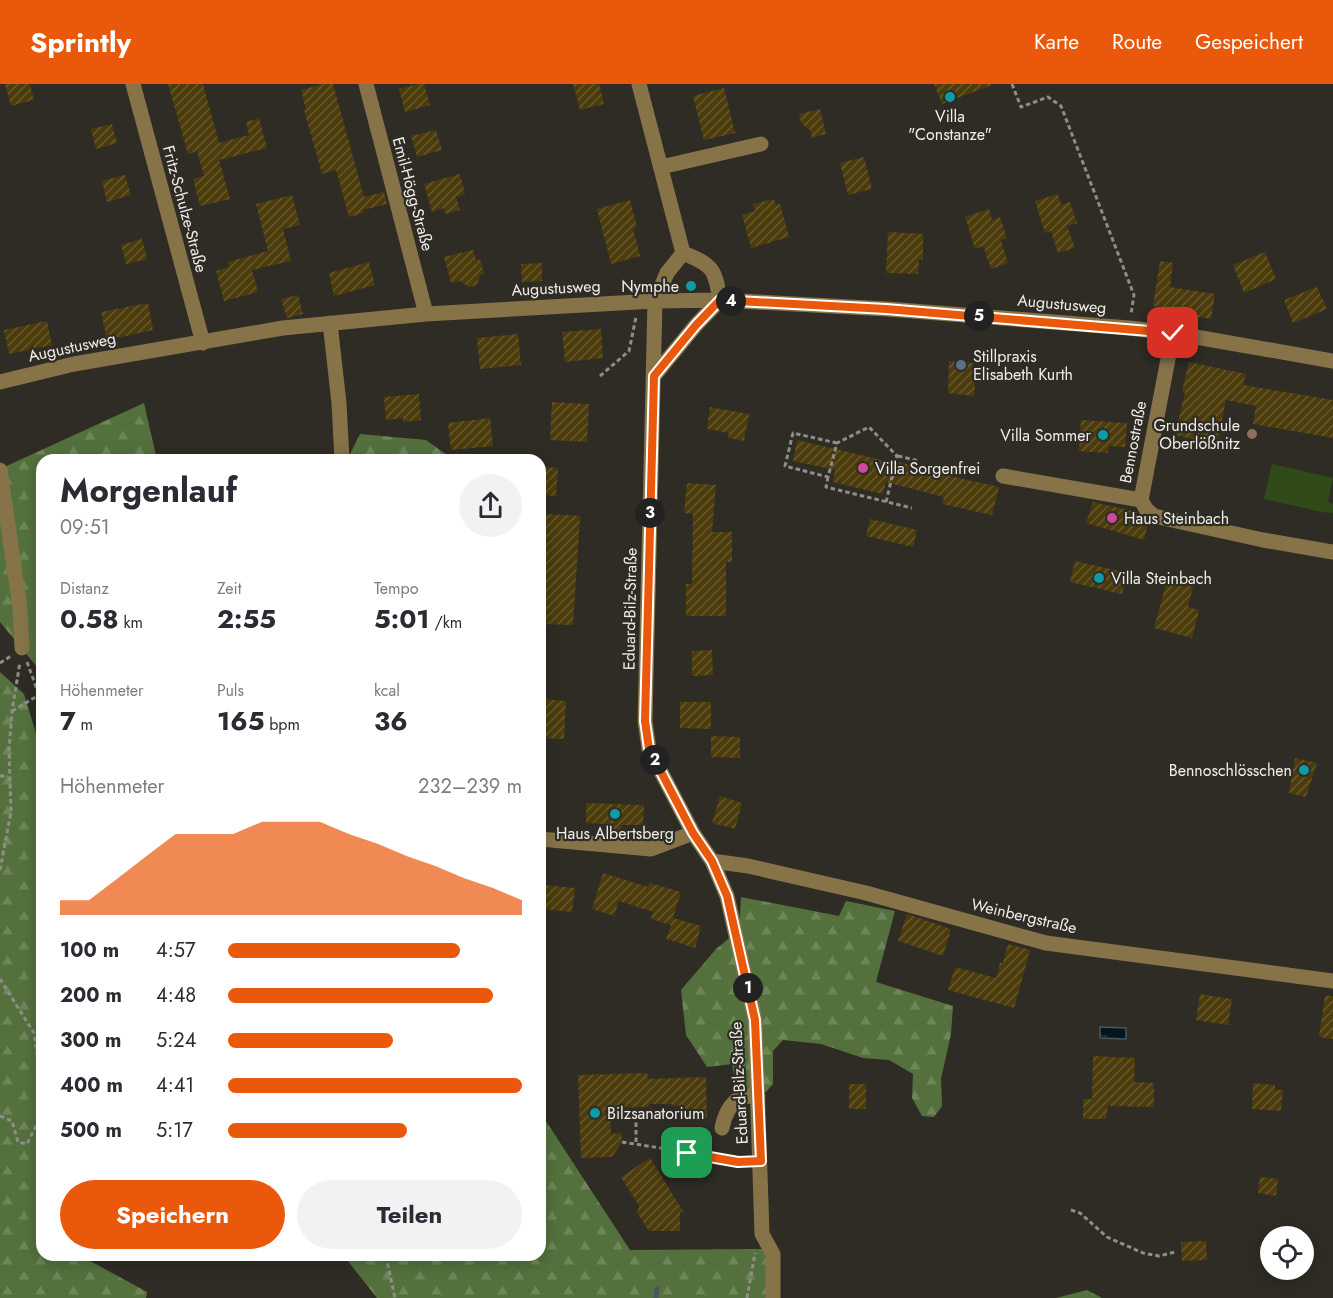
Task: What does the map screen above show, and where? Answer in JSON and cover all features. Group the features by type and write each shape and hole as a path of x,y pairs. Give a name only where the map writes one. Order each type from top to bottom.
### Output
{"street":[{"name":"Fritz-Schulze-Straße","path":"133,84 203,343"},
{"name":"Emil-Högg-Straße","path":"366,84 426,314"},
{"path":"639,84 683,253"},
{"path":"661,167 760,144"},
{"path":"654,376 720,300 716,275 702,260 683,253"},
{"path":"648,301 683,253"},
{"name":"Augustusweg","path":"0,382 74,364 283,328 426,314 648,301 720,300 886,309 1129,328 1173,333 1333,361"},
{"name":"Eduard-Bilz-Straße","path":"648,301 654,376 645,721 649,749 693,833 712,861 727,896 755,1020 762,1234"},
{"path":"330,324 339,403 342,454"},
{"name":"Bennostraße","path":"1173,333 1141,500 1146,509 1154,516 1263,540 1333,552"},
{"path":"0,470 20,608 22,648"},
{"path":"1003,476 1141,500"},
{"path":"546,840 651,849 693,833"},
{"name":"Weinbergstraße","path":"712,861 748,866 866,893 1046,943 1333,981"},
{"path":"722,1128 724,1119 734,1103 741,1097 758,1096"},
{"path":"762,1234 773,1254 773,1298"}],"path":[{"path":"1012,84 1021,107 1048,97 1061,106 1134,296 1129,328"},
{"path":"600,376 629,351 648,301"},
{"path":"828,477 785,466 793,433 837,443 869,427 897,456 920,461"},
{"path":"837,443 826,487 912,508"},
{"path":"886,502 897,456"},
{"path":"22,648 36,685"},
{"path":"0,870 11,812 8,776 12,711 22,648"},
{"path":"12,711 36,698"},
{"path":"0,776 8,776"},
{"path":"0,979 34,1033 36,1043"},
{"path":"636,1115 636,1145"},
{"path":"0,1116 12,1121 18,1142 27,1144 36,1126"},
{"path":"622,1142 738,1162 761,1161"},
{"path":"1071,1210 1080,1213 1107,1237 1143,1253 1159,1256 1174,1252"},
{"path":"747,1298 762,1234"},
{"path":"387,1261 395,1298"}],"green space":[{"path":"144,403 156,454 36,454 36,666 0,622 0,469"},
{"path":"360,434 426,440 446,454 350,454"},
{"path":"1272,464 1333,478 1328,502 1333,504 1333,513 1264,499"},
{"path":"0,672 24,694 36,733 36,1261 90,1261 147,1292 146,1298 0,1298"},
{"path":"741,897 839,916 846,901 895,911 876,982 953,1006 951,1034 941,1079 942,1106 934,1117 922,1116 912,1098 913,1074 889,1060 863,1058 821,1044 783,1040 773,1051 773,1084 766,1092 746,1092 736,1085 732,1064 707,1067 686,1035 681,990 716,949 739,930"},
{"path":"546,1121 630,1250 765,1249 775,1298 377,1298 348,1261 546,1261"},
{"path":"1087,1290 1102,1298 1056,1298"}],"water":[{"path":"1100,1027 1126,1028 1126,1039 1100,1038"}],"building":[{"path":"5,84 30,84 34,100 11,106"},
{"path":"168,84 203,84 219,143 249,135 246,122 259,118 267,148 219,160 230,199 200,206 193,179 204,176 197,151 188,154"},
{"path":"333,84 364,197 384,192 387,204 363,210 364,213 349,217 336,170 322,174 304,110 306,110 301,90"},
{"path":"424,84 430,105 405,112 399,89"},
{"path":"573,84 599,84 604,104 580,110"},
{"name":"Villa \"Constanze\"","path":"934,84 991,84 992,85 942,104"},
{"path":"724,88 735,133 704,140 693,96"},
{"path":"820,109 826,134 812,138 810,130 801,123 799,114"},
{"path":"112,124 117,143 96,149 91,129"},
{"path":"436,130 442,150 417,157 411,136"},
{"path":"864,157 872,189 848,195 840,163"},
{"path":"460,174 465,194 456,197 460,210 445,214 444,208 432,212 424,184"},
{"path":"125,175 131,195 107,202 102,181"},
{"path":"1058,194 1061,205 1070,202 1077,223 1067,226 1075,248 1058,253 1051,231 1045,233 1035,201"},
{"path":"292,195 300,225 283,229 291,261 252,270 258,292 224,301 216,271 229,267 228,262 268,251 256,204"},
{"path":"774,199 776,205 780,204 789,237 751,248 742,215 755,211 753,204"},
{"path":"630,200 637,227 633,228 640,256 611,264 597,209"},
{"path":"989,209 992,220 1000,217 1007,238 1001,240 1008,263 991,269 983,246 975,249 965,217"},
{"path":"888,232 923,234 923,260 919,259 918,274 886,273"},
{"path":"142,239 147,259 126,264 121,245"},
{"path":"473,250 476,260 480,259 484,274 480,275 477,285 469,287 460,281 451,283 444,257"},
{"path":"1265,252 1276,279 1244,293 1233,265"},
{"path":"1160,261 1173,263 1170,287 1215,294 1211,319 1181,315 1182,310 1153,306"},
{"path":"369,262 375,285 334,296 329,273"},
{"path":"542,263 542,281 522,282 521,264"},
{"path":"1317,287 1327,309 1293,323 1284,300"},
{"path":"298,295 303,314 287,318 281,299"},
{"path":"148,303 153,330 107,340 101,312"},
{"path":"47,321 52,345 9,354 4,330"},
{"path":"601,329 603,358 565,362 562,332"},
{"path":"518,334 521,365 480,369 477,338"},
{"path":"949,361 973,363 972,372 976,373 974,396 948,393"},
{"path":"1189,362 1246,374 1243,385 1333,400 1333,438 1253,424 1256,406 1226,400 1217,445 1175,435"},
{"path":"419,394 421,420 403,422 403,418 386,420 384,397"},
{"path":"552,402 589,404 587,442 550,440"},
{"path":"710,407 749,414 744,441 728,438 729,433 707,429"},
{"path":"490,418 493,446 451,450 448,423"},
{"name":"Villa Sommer","path":"1081,420 1127,423 1125,447 1109,446 1108,453 1079,451"},
{"path":"797,440 999,487 992,515 942,504 944,497 886,482 883,494 833,482 835,470 793,461"},
{"path":"546,467 558,468 556,496 546,495"},
{"path":"687,483 716,485 712,532 732,532 732,562 726,562 726,616 686,616 686,584 692,584 693,514 684,513"},
{"name":"Haus Steinbach","path":"1093,502 1137,512 1135,518 1148,524 1144,540 1086,523"},
{"path":"546,514 580,516 573,625 546,624"},
{"path":"870,519 917,530 913,547 866,536"},
{"name":"Villa Steinbach","path":"1075,561 1127,573 1122,594 1070,582"},
{"path":"1168,577 1194,583 1188,607 1199,610 1192,638 1154,628"},
{"path":"712,650 713,675 692,676 692,651"},
{"path":"546,699 566,701 564,739 546,738"},
{"path":"680,702 711,702 711,729 680,728"},
{"path":"711,736 740,737 740,758 711,757"},
{"name":"Bennoschlösschen","path":"1295,758 1317,763 1306,797 1289,793"},
{"path":"720,796 742,803 735,829 712,823"},
{"name":"Haus Albertsberg","path":"586,803 644,805 643,825 622,825 621,835 607,834 607,824 586,823"},
{"path":"603,873 648,887 650,883 681,892 673,918 701,926 695,948 666,939 671,925 651,919 653,912 619,901 614,916 592,909"},
{"path":"546,885 575,888 572,912 546,909"},
{"path":"907,914 951,929 943,956 898,941"},
{"path":"1008,944 1030,950 1014,1008 948,990 955,967 996,978"},
{"path":"1200,994 1232,999 1228,1025 1196,1020"},
{"path":"1325,996 1333,996 1333,1039 1319,1037"},
{"path":"1093,1056 1135,1058 1134,1082 1154,1083 1154,1107 1108,1106 1106,1119 1083,1119 1083,1099 1092,1099"},
{"name":"Bilzsanatorium","path":"647,1073 648,1079 706,1077 707,1118 686,1118 685,1106 671,1104 610,1108 611,1134 621,1133 622,1142 612,1157 581,1158 578,1075"},
{"path":"1253,1083 1275,1085 1275,1090 1283,1090 1281,1111 1252,1109"},
{"path":"849,1084 866,1084 866,1109 849,1109"},
{"path":"650,1158 683,1211 680,1212 680,1231 649,1231 637,1213 639,1206 621,1177"},
{"path":"1260,1177 1278,1179 1276,1196 1258,1193"},
{"path":"1206,1241 1207,1260 1182,1261 1181,1242"}],"waterway":[{"path":"656,1298 657,1289"}],"place":[{"name":"Villa \"Constanze\"","path":"950,97"},
{"name":"Nymphe","path":"691,286"},
{"name":"Stillpraxis Elisabeth Kurth","path":"961,365"},
{"name":"Grundschule Oberlößnitz","path":"1252,434"},
{"name":"Villa Sommer","path":"1103,435"},
{"name":"Villa Sorgenfrei","path":"863,468"},
{"name":"Haus Steinbach","path":"1112,518"},
{"name":"Villa Steinbach","path":"1099,578"},
{"name":"Bennoschlösschen","path":"1304,770"},
{"name":"Haus Albertsberg","path":"615,814"},
{"name":"Bilzsanatorium","path":"595,1113"}],"route":[{"path":"687,1153 738,1162 761,1161 755,1020 727,896 712,861 693,833 649,749 645,721 654,376 720,300 886,309 1173,333"}]}
